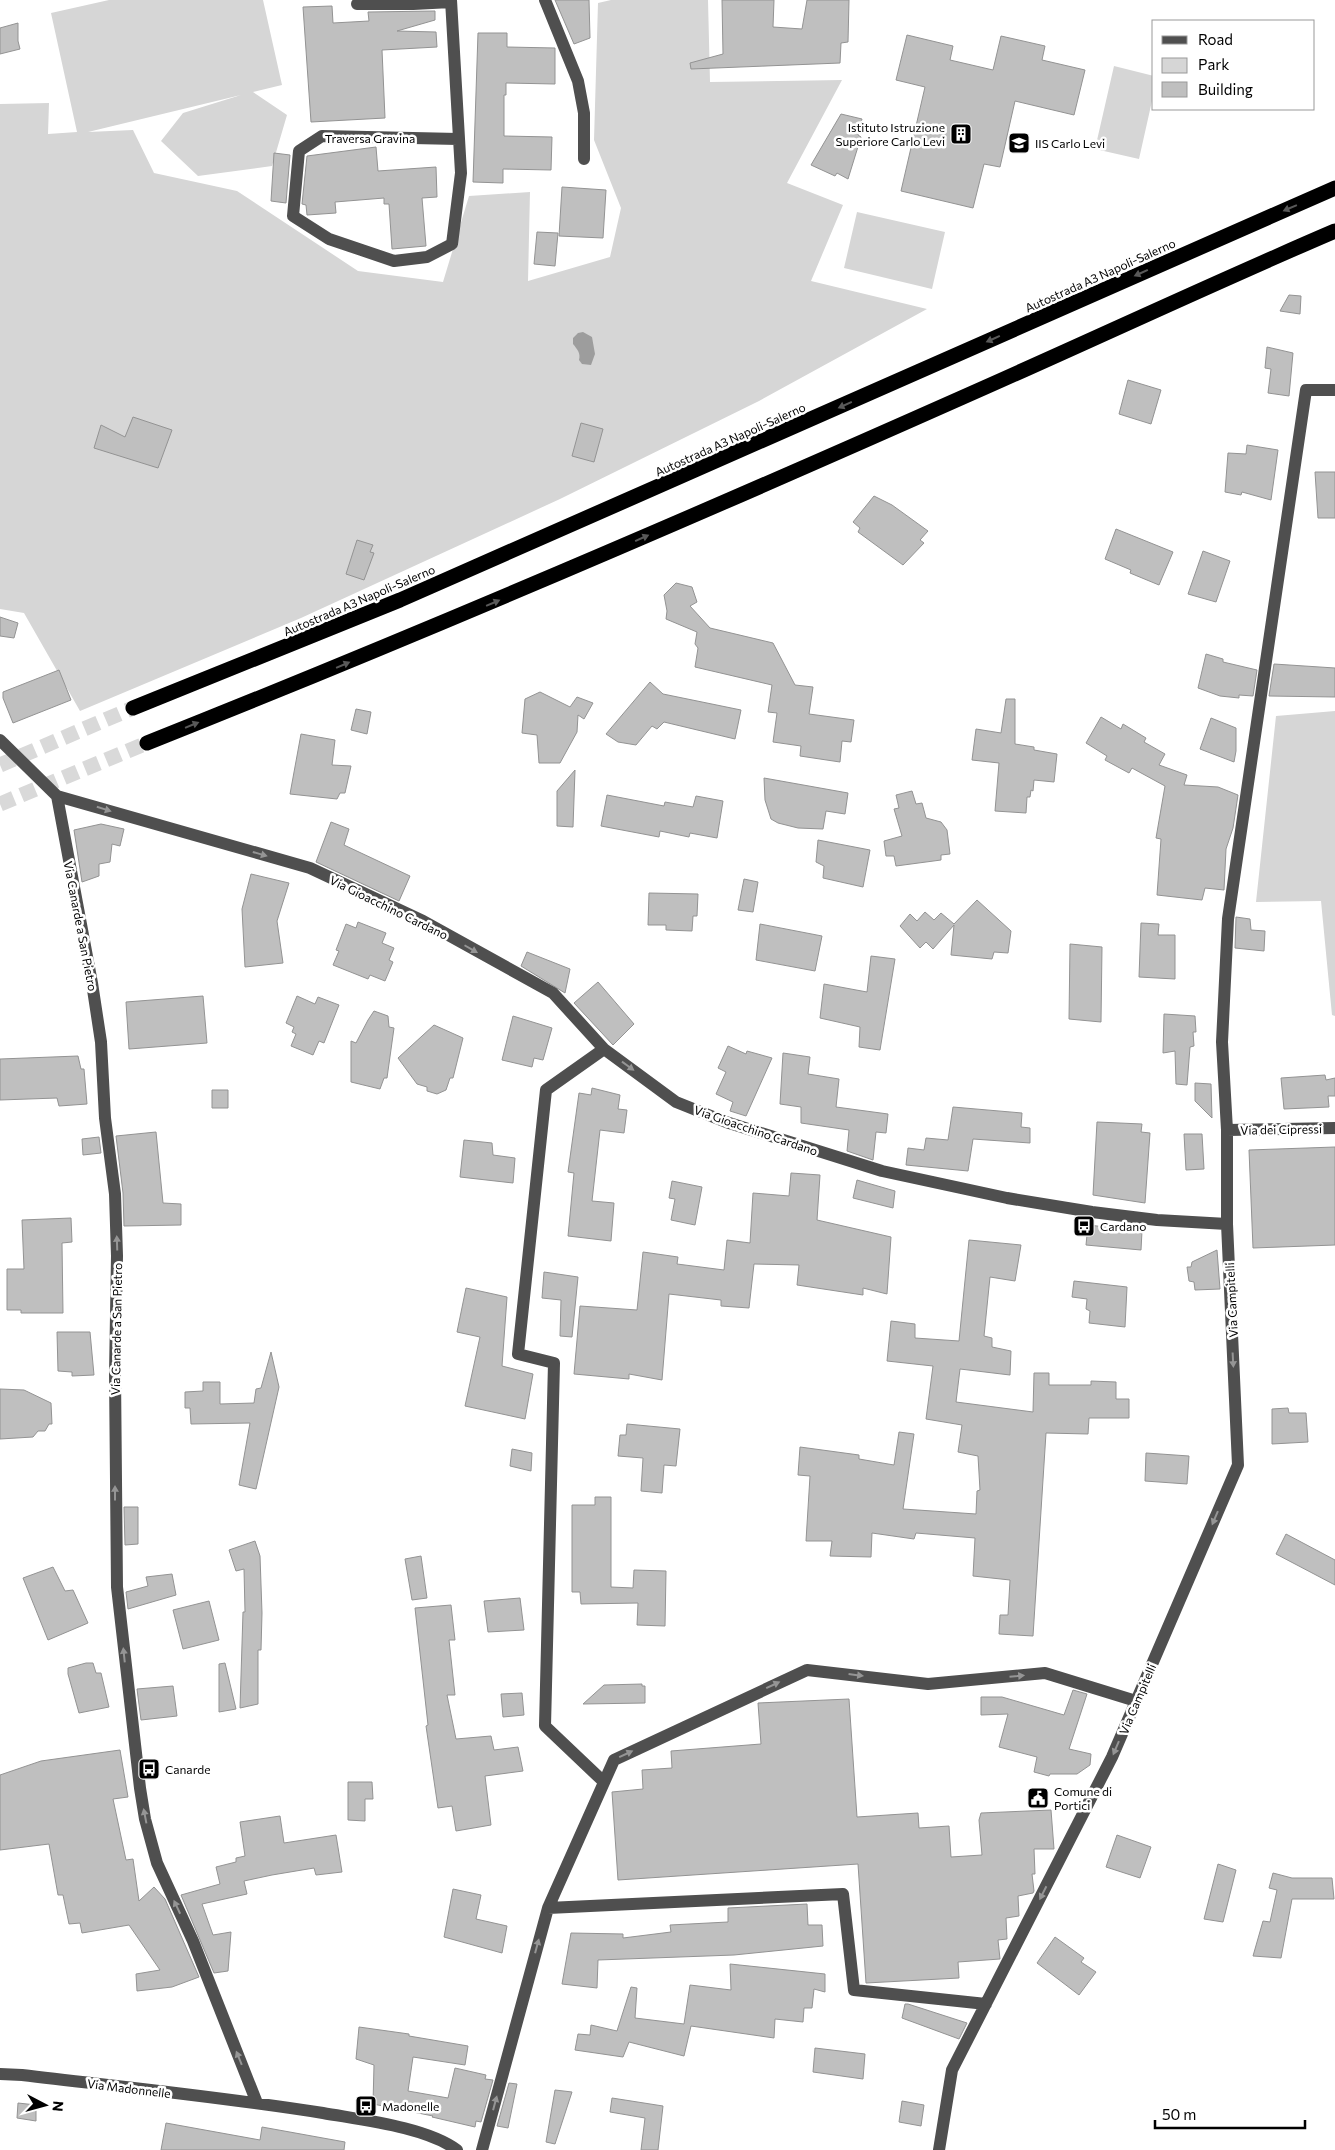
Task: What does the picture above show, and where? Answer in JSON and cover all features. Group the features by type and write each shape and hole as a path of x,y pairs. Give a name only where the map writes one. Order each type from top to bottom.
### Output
{"highway":[{"name":"Autostrada A3 Napoli-Salerno","path":"134,708 400,600 1335,188"},
{"path":"146,743 336,668 527,588 1335,231"}],"street":[{"path":"545,0 578,81 584,114 584,158"},
{"path":"357,4 451,1"},
{"name":"Traversa Gravina","path":"451,1 461,173 452,244 427,257 394,261 329,239 293,216 299,151 322,136 458,139"},
{"path":"1227,1224 1227,1130 1222,1042 1228,919 1306,390 1335,390"},
{"path":"0,740 57,796"},
{"name":"Via Gioacchino Cardano","path":"57,796 310,868 423,921 553,993 604,1049 676,1102 726,1122 882,1171 1007,1198 1092,1212 1157,1220 1227,1224"},
{"name":"Via Canarde a San Pietro","path":"57,796 92,983 101,1042 105,1118 115,1194 118,1256 115,1374 117,1587 140,1788 145,1819 157,1863 193,1941 257,2103"},
{"path":"604,1049 546,1090 518,1354 554,1363 545,1726 604,1782"},
{"name":"Via dei Cipressi","path":"1227,1130 1335,1128"},
{"name":"Via Campitelli","path":"939,2150 952,2070 1112,1757 1238,1465 1227,1224"},
{"path":"482,2150 548,1908 614,1760 807,1670 928,1684 1045,1674 1136,1701"},
{"path":"548,1908 843,1894 854,1990 986,2004"},
{"name":"Via Madonnelle","path":"0,2074 257,2103 353,2118 417,2132 458,2150"}],"green space":[{"path":"109,0 263,0 282,85 253,92 287,115 272,166 198,176 161,141 183,113 241,95 88,132 133,130 154,173 237,191 358,271 443,282 469,196 530,192 528,281 610,257 621,208 594,140 598,3 611,0 708,0 710,82 842,80 787,183 843,205 811,281 927,309 759,401 560,499 301,618 80,711 24,613 0,609 0,104 49,103 48,134 77,132 51,13"},
{"path":"1114,66 1152,76 1152,101 1139,159 1095,149"},
{"path":"857,212 945,232 932,289 844,268"},
{"path":"1335,711 1335,1016 1332,1015 1321,901 1256,902 1276,716"}],"shaded area":[{"path":"583,332 592,337 595,354 591,365 582,364 579,360 578,351 573,344 573,338 578,333"}],"building":[{"path":"555,0 589,0 590,38 574,44"},
{"path":"722,0 774,0 773,27 802,29 807,0 849,0 848,42 841,43 840,63 691,69 690,63 723,54"},
{"path":"332,6 333,23 369,21 368,12 435,11 435,20 397,31 436,32 437,47 382,50 385,118 311,122 303,7"},
{"path":"18,23 20,49 0,54 0,28"},
{"path":"478,33 507,33 507,47 555,48 555,84 506,83 506,95 504,95 504,136 552,137 551,170 503,169 503,183 473,182"},
{"name":"Istituto Istruzione Superiore Carlo Levi","path":"907,35 953,46 950,60 993,70 1001,36 1045,46 1042,60 1085,70 1074,115 1015,101 1000,167 984,164 973,208 901,191 925,87 896,80"},
{"path":"841,114 862,119 858,135 861,137 848,179 837,173 835,176 811,165"},
{"path":"376,147 378,171 436,167 437,197 422,198 426,246 392,249 389,204 384,204 384,198 335,202 336,213 307,215 306,205 302,204 307,156"},
{"path":"274,153 290,155 286,203 271,201"},
{"path":"562,187 606,190 603,238 559,236"},
{"path":"537,232 558,233 555,266 534,264"},
{"path":"1289,295 1301,296 1300,314 1280,311"},
{"path":"1267,347 1293,353 1289,396 1268,393 1271,369 1265,368"},
{"path":"1128,380 1161,390 1151,424 1119,414"},
{"path":"133,417 172,430 158,468 94,448 101,425 125,437"},
{"path":"581,423 603,429 594,462 572,456"},
{"path":"1247,445 1278,450 1271,500 1242,492 1241,495 1225,492 1228,453 1246,454"},
{"path":"1315,472 1335,472 1335,518 1318,518"},
{"path":"874,496 892,505 928,531 920,540 924,543 903,565 858,532 860,528 853,522"},
{"path":"1116,529 1173,552 1159,585 1130,573 1131,570 1105,559"},
{"path":"357,540 373,545 370,552 374,553 364,580 346,574"},
{"path":"1203,551 1230,561 1216,602 1188,594"},
{"path":"676,583 692,587 697,602 690,606 710,628 773,643 795,685 813,687 809,714 854,720 851,742 842,741 840,762 800,756 801,746 773,742 777,713 768,712 772,685 695,667 698,648 695,644 697,632 666,619 667,611 664,595"},
{"path":"0,617 18,623 14,638 0,636"},
{"path":"1206,654 1223,659 1223,662 1257,670 1253,696 1239,695 1239,698 1220,696 1198,688"},
{"path":"1274,664 1335,668 1335,697 1269,696"},
{"path":"59,670 71,700 13,723 3,698 3,692"},
{"path":"650,682 663,694 741,710 735,739 664,722 657,729 652,726 636,745 618,742 606,734"},
{"path":"540,692 570,707 577,697 593,703 584,719 578,715 577,732 560,763 539,763 537,735 522,733 525,699"},
{"path":"1006,699 1015,699 1015,744 1057,754 1054,782 1034,780 1033,791 1031,790 1030,797 1027,797 1026,813 995,811 999,763 972,760 976,729 1001,733"},
{"path":"356,709 371,712 367,734 351,730"},
{"path":"1101,717 1121,729 1123,724 1146,738 1144,742 1165,754 1159,765 1187,775 1184,785 1218,787 1238,795 1233,828 1226,849 1224,890 1205,888 1202,900 1157,895 1161,839 1156,838 1165,786 1132,768 1129,773 1105,760 1107,756 1086,743"},
{"path":"1211,718 1236,728 1234,762 1200,749"},
{"path":"301,734 335,740 332,765 351,766 345,793 340,793 337,799 290,794"},
{"path":"575,770 573,827 557,826 557,791"},
{"path":"764,778 848,793 845,814 826,811 823,829 798,828 778,823 771,819 765,800"},
{"path":"912,791 916,804 922,803 926,818 941,822 947,830 950,854 941,855 941,860 896,866 894,856 886,856 884,841 902,836 894,809 899,808 896,795"},
{"path":"607,795 664,806 665,802 693,807 696,796 723,801 717,838 690,833 689,837 660,831 659,837 601,826"},
{"path":"331,822 349,829 344,845 410,876 399,901 316,862"},
{"path":"101,824 124,829 120,846 112,844 110,862 99,864 99,876 82,882 74,830"},
{"path":"818,840 870,850 863,887 823,878 824,866 816,862"},
{"path":"251,874 289,883 277,921 283,963 245,967 242,909"},
{"path":"744,879 758,882 753,912 738,910"},
{"path":"649,893 698,894 697,916 693,916 692,931 666,930 666,925 648,925"},
{"path":"977,900 1011,931 1008,953 994,952 992,959 951,955 954,925 933,949 926,942 920,948 900,926 910,914 917,921 925,912 934,920 941,913 954,924"},
{"path":"1236,917 1250,919 1251,930 1265,931 1264,951 1235,948"},
{"path":"358,922 386,933 382,943 394,948 389,960 393,962 385,981 370,975 368,979 333,965 339,951 336,950 346,924 356,928"},
{"path":"1141,923 1159,924 1158,935 1175,935 1175,979 1139,977"},
{"path":"760,924 822,936 815,971 756,960"},
{"path":"1070,944 1102,947 1101,1022 1069,1019"},
{"path":"527,952 570,969 565,993 521,966"},
{"path":"871,956 895,959 880,1050 859,1047 860,1027 820,1018 824,984 867,992"},
{"path":"598,982 634,1024 613,1045 574,1003"},
{"path":"203,996 207,1043 129,1049 126,1002"},
{"path":"297,996 315,1004 318,997 339,1005 324,1043 319,1041 313,1055 291,1046 296,1034 292,1032 294,1027 286,1023"},
{"path":"374,1011 388,1016 389,1027 394,1028 387,1078 384,1078 380,1089 351,1082 351,1041 356,1043"},
{"path":"1164,1014 1195,1016 1196,1032 1193,1032 1194,1046 1190,1047 1187,1085 1176,1084 1175,1051 1163,1053"},
{"path":"513,1016 552,1028 543,1060 534,1058 532,1067 502,1060"},
{"path":"434,1025 463,1038 453,1078 450,1078 446,1090 437,1094 427,1091 427,1087 417,1084 398,1058"},
{"path":"728,1046 746,1054 747,1051 772,1058 746,1116 730,1111 733,1102 716,1094 726,1072 718,1068"},
{"path":"783,1053 810,1057 808,1074 839,1079 836,1107 888,1114 886,1133 876,1132 873,1160 847,1151 849,1130 801,1123 801,1107 780,1104"},
{"path":"78,1056 81,1069 84,1069 87,1104 59,1106 57,1098 0,1100 0,1059"},
{"path":"1325,1075 1326,1080 1335,1078 1335,1096 1328,1096 1329,1107 1284,1109 1281,1078"},
{"path":"1195,1083 1211,1084 1212,1118 1195,1101"},
{"path":"592,1088 620,1095 618,1109 627,1110 624,1133 600,1130 592,1201 614,1203 611,1241 568,1236 574,1173 568,1172 579,1093 591,1095"},
{"path":"212,1090 228,1090 228,1108 212,1108"},
{"path":"953,1107 1022,1113 1021,1127 1030,1128 1030,1143 973,1139 968,1171 906,1165 908,1148 924,1150 926,1138 948,1140"},
{"path":"1097,1122 1142,1124 1141,1132 1150,1133 1145,1203 1093,1195"},
{"path":"156,1132 163,1203 181,1204 181,1225 124,1226 123,1193 116,1136"},
{"path":"1184,1134 1202,1134 1204,1169 1186,1170"},
{"path":"99,1137 101,1153 83,1155 82,1139"},
{"path":"464,1140 492,1143 493,1155 515,1158 513,1183 460,1177"},
{"path":"1335,1147 1335,1245 1253,1248 1249,1150"},
{"path":"791,1173 820,1175 817,1220 891,1237 887,1294 863,1288 863,1295 797,1285 799,1265 754,1264 749,1308 721,1306 721,1300 669,1294 662,1380 629,1374 629,1379 574,1374 580,1306 637,1310 643,1252 678,1257 677,1264 724,1270 727,1240 750,1243 753,1193 789,1196"},
{"path":"857,1180 895,1191 893,1208 853,1198"},
{"path":"672,1181 702,1187 695,1225 671,1220 675,1199 669,1198"},
{"path":"71,1218 72,1242 62,1243 63,1313 21,1313 21,1310 7,1310 7,1269 24,1269 22,1220"},
{"path":"1088,1225 1142,1231 1141,1250 1086,1245"},
{"path":"969,1240 1021,1245 1015,1281 990,1277 984,1336 992,1338 992,1347 1011,1351 1010,1375 960,1369 956,1402 1033,1412 1034,1373 1049,1373 1049,1385 1091,1385 1091,1381 1116,1382 1116,1399 1129,1399 1129,1418 1089,1418 1088,1434 1046,1433 1033,1636 999,1634 1000,1615 1008,1615 1010,1580 973,1576 975,1538 916,1533 914,1539 872,1533 871,1557 830,1556 832,1541 806,1541 810,1476 798,1475 800,1447 859,1455 859,1459 894,1465 899,1432 914,1434 903,1509 976,1514 977,1491 980,1490 978,1456 958,1452 962,1425 926,1419 933,1366 887,1361 891,1321 915,1324 915,1338 959,1341"},
{"path":"1217,1250 1220,1289 1195,1290 1194,1282 1189,1281 1187,1267 1191,1267 1192,1262"},
{"path":"544,1272 578,1277 572,1337 560,1336 561,1300 542,1298"},
{"path":"1074,1281 1127,1287 1125,1327 1089,1323 1090,1311 1086,1309 1087,1299 1072,1297"},
{"path":"466,1288 507,1297 502,1366 533,1374 525,1419 465,1406 480,1337 457,1332"},
{"path":"57,1332 90,1332 94,1375 72,1376 72,1372 58,1371"},
{"path":"271,1352 279,1387 256,1489 239,1485 250,1423 191,1424 190,1408 185,1408 185,1392 203,1391 203,1382 220,1382 220,1404 254,1403 256,1389 261,1388"},
{"path":"0,1389 24,1390 51,1403 52,1424 49,1424 45,1431 38,1431 33,1437 0,1439"},
{"path":"1288,1408 1289,1413 1306,1413 1308,1442 1272,1444 1272,1409"},
{"path":"627,1424 680,1429 676,1466 664,1465 662,1493 641,1491 643,1458 618,1456 620,1435 626,1435"},
{"path":"512,1449 532,1453 531,1471 510,1466"},
{"path":"1146,1453 1189,1456 1187,1484 1145,1481"},
{"path":"595,1497 611,1497 611,1587 633,1588 634,1570 666,1571 665,1626 637,1625 638,1603 581,1604 580,1592 572,1592 572,1505 595,1505"},
{"path":"124,1507 138,1507 138,1544 125,1545"},
{"path":"1286,1534 1335,1560 1335,1585 1276,1554"},
{"path":"255,1541 260,1556 262,1613 261,1650 258,1650 258,1704 240,1708 243,1612 245,1612 244,1569 236,1571 229,1550"},
{"path":"421,1556 427,1598 412,1600 405,1559"},
{"path":"53,1567 65,1591 73,1590 88,1623 48,1640 23,1578"},
{"path":"172,1574 176,1595 128,1609 126,1592 148,1586 146,1577"},
{"path":"520,1598 524,1630 488,1632 484,1601"},
{"path":"209,1601 219,1640 183,1649 173,1610"},
{"path":"451,1605 455,1640 449,1640 455,1695 447,1695 456,1739 491,1736 494,1750 518,1747 523,1771 485,1776 491,1825 456,1831 452,1806 438,1808 426,1726 428,1725 415,1608"},
{"path":"93,1663 96,1673 101,1673 109,1707 79,1713 68,1668"},
{"path":"225,1663 236,1709 219,1712 219,1664"},
{"path":"642,1684 642,1686 645,1686 645,1703 583,1704 604,1685"},
{"path":"173,1686 177,1716 141,1720 137,1689"},
{"path":"1073,1690 1087,1694 1069,1749 1091,1754 1090,1765 1077,1774 1050,1774 1049,1776 1034,1772 1037,1757 999,1747 1008,1714 981,1715 981,1697 1002,1697 1064,1715"},
{"path":"522,1693 524,1715 503,1717 501,1694"},
{"path":"849,1699 857,1817 918,1813 919,1828 949,1826 951,1857 982,1855 979,1820 981,1813 1051,1810 1054,1849 1034,1849 1035,1874 1032,1874 1034,1891 1033,1893 1018,1896 1019,1916 1006,1918 1007,1939 998,1940 1000,1959 958,1962 959,1978 866,1983 858,1864 618,1880 612,1792 643,1789 642,1770 672,1768 671,1751 761,1744 758,1703"},
{"path":"120,1750 128,1797 113,1799 126,1860 133,1859 139,1901 154,1887 165,1899 199,1977 172,1987 137,1991 136,1974 160,1970 129,1925 82,1933 80,1923 69,1924 63,1895 58,1895 49,1844 0,1850 0,1775 41,1761"},
{"path":"348,1782 372,1782 373,1799 365,1799 365,1821 348,1820"},
{"path":"280,1816 284,1843 336,1835 342,1872 316,1875 314,1868 244,1881 247,1894 202,1904 213,1935 231,1932 228,1971 214,1973 181,1895 220,1884 216,1867 236,1862 236,1858 245,1856 240,1822"},
{"path":"1117,1835 1151,1847 1140,1878 1106,1867"},
{"path":"1218,1864 1236,1870 1223,1922 1204,1919"},
{"path":"1273,1873 1292,1878 1332,1878 1334,1899 1292,1899 1281,1958 1253,1956 1263,1921 1270,1922 1277,1890 1269,1888"},
{"path":"453,1889 481,1895 476,1919 507,1926 502,1953 444,1937"},
{"path":"807,1904 808,1925 822,1925 823,1946 734,1955 598,1960 597,1988 562,1984 571,1933 623,1934 623,1938 671,1932 670,1925 728,1922 728,1908"},
{"path":"1055,1937 1084,1958 1081,1962 1096,1972 1079,1995 1037,1963"},
{"path":"730,1964 825,1974 825,1992 814,1989 812,2008 804,2008 803,2022 775,2019 774,2038 691,2026 684,2056 629,2042 623,2057 575,2050 578,2034 590,2035 591,2025 617,2031 631,1987 637,1988 635,2018 684,2024 690,1985 731,1990"},
{"path":"905,2004 967,2023 959,2039 902,2018"},
{"path":"359,2027 409,2034 409,2036 468,2046 465,2065 413,2057 408,2091 448,2098 455,2068 486,2075 485,2079 493,2080 481,2122 476,2121 475,2127 373,2104 374,2065 356,2059"},
{"path":"815,2048 865,2054 863,2079 813,2072"},
{"path":"509,2083 517,2084 508,2128 497,2126"},
{"path":"555,2090 572,2092 555,2144 546,2142"},
{"path":"612,2098 663,2106 658,2150 641,2150 645,2118 610,2112"},
{"path":"902,2101 924,2105 921,2126 899,2122"},
{"path":"18,2103 36,2105 36,2121 17,2118"},
{"path":"166,2123 260,2140 262,2127 345,2142 344,2150 161,2150"}],"tunnel":[{"path":"0,765 133,708"},
{"path":"0,804 147,743"}],"place":[{"name":"Istituto Istruzione Superiore Carlo Levi","path":"961,134"},
{"name":"IIS Carlo Levi","path":"1019,143"},
{"name":"Cardano","path":"1084,1226"},
{"name":"Canarde","path":"149,1769"},
{"name":"Comune di Portici","path":"1038,1798"},
{"name":"Madonelle","path":"366,2106"}]}
